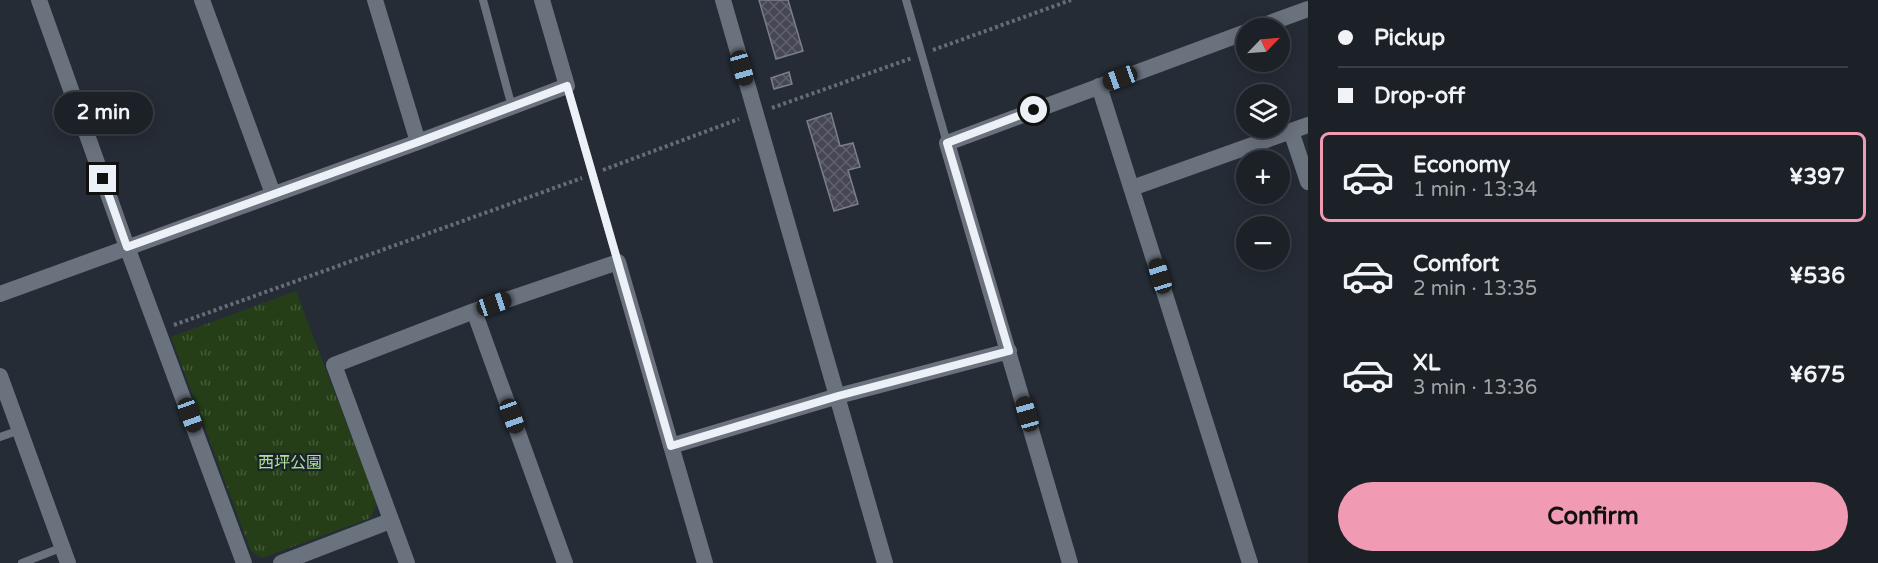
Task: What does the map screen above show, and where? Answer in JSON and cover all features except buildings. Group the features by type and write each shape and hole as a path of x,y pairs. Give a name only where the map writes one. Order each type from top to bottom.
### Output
{"street":[{"path":"39,0 127,247 244,563"},
{"path":"202,0 273,194"},
{"path":"375,0 418,142"},
{"path":"0,294 567,86 542,0"},
{"path":"723,0 885,563"},
{"path":"1283,18 1308,9"},
{"path":"1070,563 947,143 1236,36"},
{"path":"1099,86 1250,563"},
{"path":"1132,188 1308,125"},
{"path":"1291,131 1308,182"},
{"path":"407,563 334,365 474,312 618,262 705,563"},
{"path":"474,312 566,563"},
{"path":"671,446 838,396 1009,351"},
{"path":"0,376 65,555"},
{"path":"281,563 390,521"}],"lane":[{"path":"483,0 512,106"},
{"path":"906,0 947,143"},
{"path":"567,86 618,262"},
{"path":"0,437 20,430"},
{"path":"22,563 65,555"}],"path":[{"path":"159,330 1071,0"}],"green space":[{"name":"西坪公園","path":"296,291 377,504 370,518 262,558 251,551 171,337"}],"route":[{"path":"103,179 127,247 567,86 671,446 838,396 1009,351 947,143 1034,110"}]}
